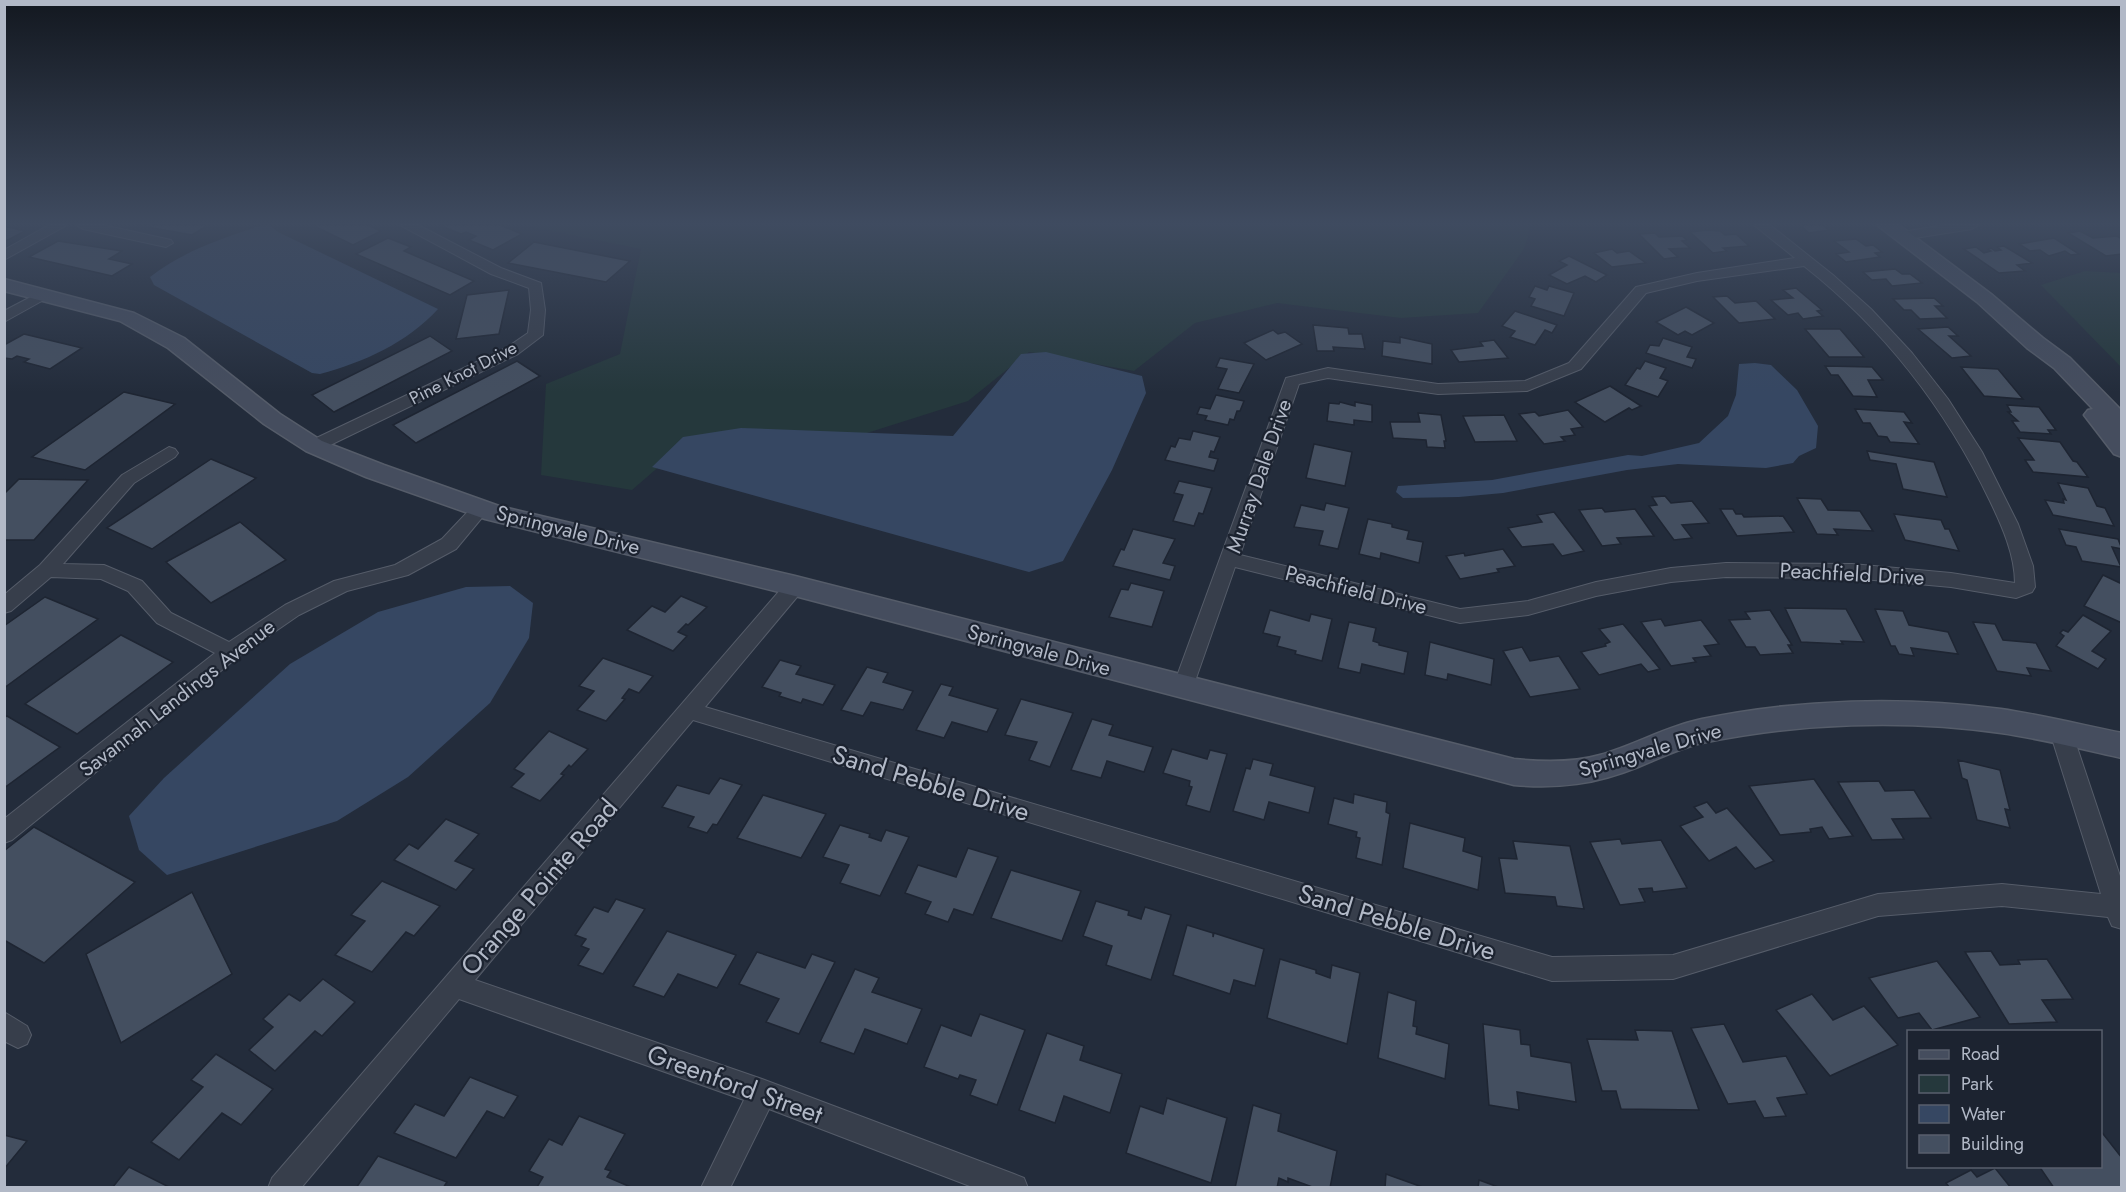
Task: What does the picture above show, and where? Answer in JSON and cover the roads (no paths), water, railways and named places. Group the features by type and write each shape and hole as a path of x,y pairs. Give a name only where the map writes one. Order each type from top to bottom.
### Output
{"street":[{"name":"Pine Knot Drive","path":"314,446 512,351 535,335 538,310 536,286 522,281"},
{"name":"Murray Dale Drive","path":"1183,687 1292,381 1328,373 1438,390 1527,386 1575,366 1641,290 1681,281"},
{"name":"Peachfield Drive","path":"1230,559 1460,616 1528,608 1596,589 1671,575 1726,570 1852,571 1932,578 2005,590 2016,591 2025,587 2021,559 2006,517 1984,469 1947,407 1914,364 1865,312 1829,281"},
{"path":"1961,281 2062,363 2094,393 2121,425"},
{"name":"Springvale Drive","path":"4,285 127,317 176,343 272,419 314,446 375,471 481,508 795,586 1514,772 1548,774 1581,772 1602,767 1660,743 1700,732 1815,716 1963,717 2061,732 2121,746"},
{"path":"4,318 44,294"},
{"path":"2035,343 2079,394 2121,449"},
{"path":"4,606 47,570 128,479 169,453"},
{"name":"Savannah Landings Avenue","path":"4,833 231,651 292,610 341,586 401,570 448,544 481,508"},
{"path":"47,570 104,572 135,586 164,618 190,633 231,651"},
{"name":"Orange Pointe Road","path":"282,1188 795,586"},
{"name":"Sand Pebble Drive","path":"690,711 1552,969 1673,967 1878,905 2002,895 2119,913"},
{"path":"2061,732 2119,913"},
{"name":"Greenford Street","path":"454,985 762,1093 1014,1188"},
{"path":"715,1188 762,1093"}],"water":[{"path":"152,281 379,281 438,309 413,332 384,350 353,364 320,374 312,373 154,285"},
{"path":"1046,352 1142,376 1146,393 1112,470 1063,561 1029,572 652,467 683,437 741,428 953,436 1021,354"},
{"path":"1739,364 1771,365 1797,390 1818,426 1816,448 1799,456 1793,463 1766,468 1678,464 1627,470 1503,493 1459,497 1403,498 1396,492 1398,486 1492,480 1628,455 1642,456 1699,443 1728,416 1736,395"},
{"path":"510,586 533,603 529,638 490,703 408,777 337,821 167,875 139,850 129,816 164,778 290,664 378,612 466,587"}]}
